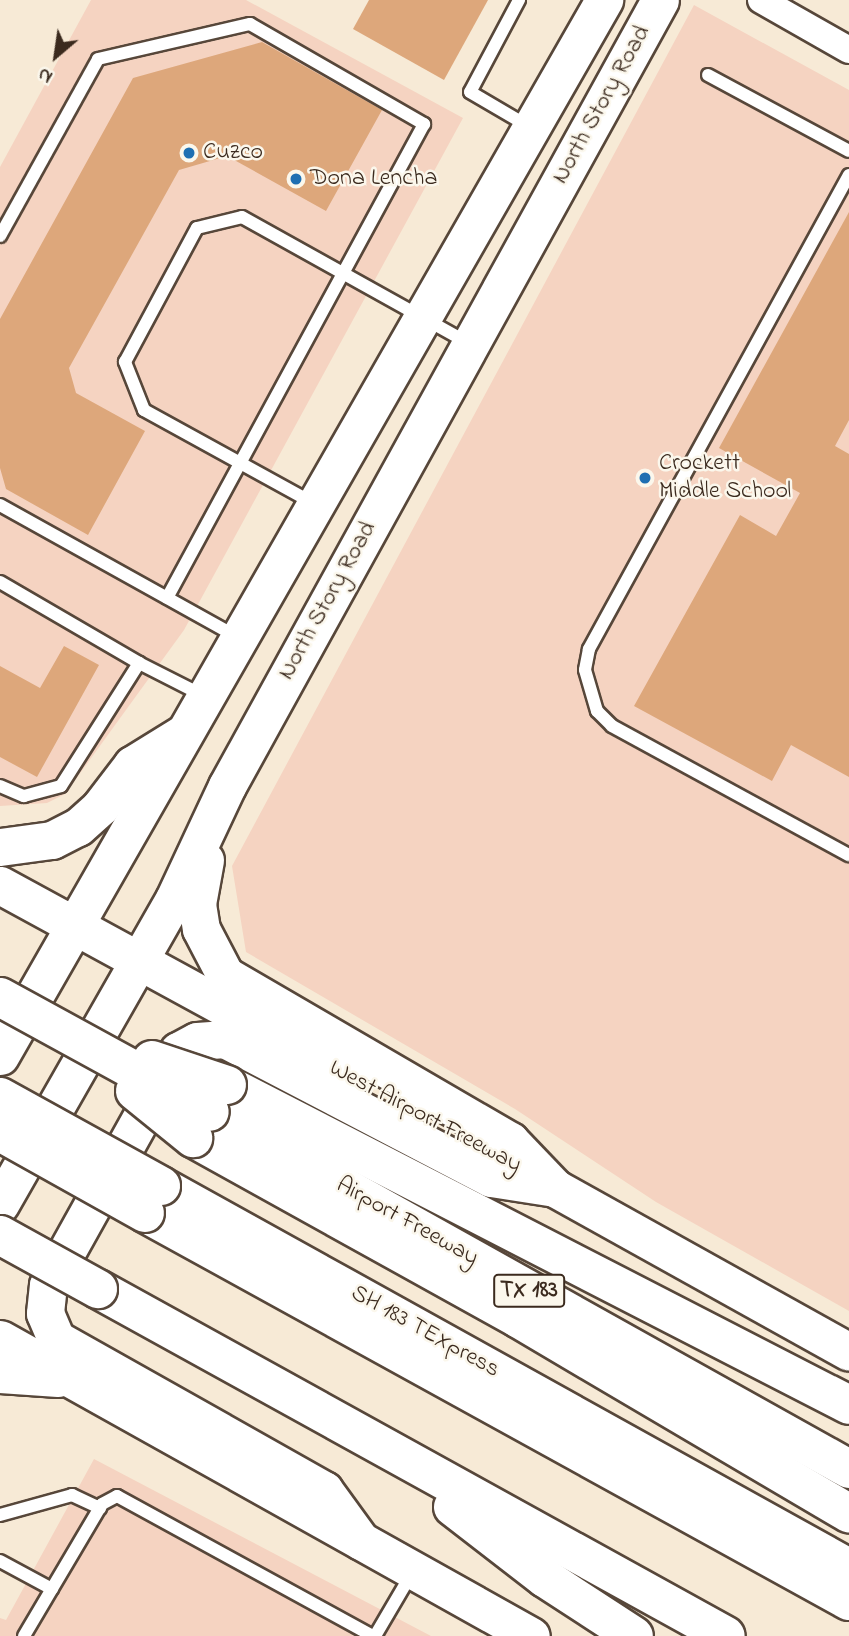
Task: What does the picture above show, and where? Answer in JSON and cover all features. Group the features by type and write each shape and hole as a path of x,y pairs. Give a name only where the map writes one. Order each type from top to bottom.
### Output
{"highway":[{"name":"Airport Freeway","path":"0,997 849,1469"},
{"name":"SH 183 TEXpress","path":"0,1097 153,1200 849,1601"},
{"path":"210,1112 849,1405"},
{"path":"210,1112 530,1326 849,1513"},
{"name":"SH 183 TEXpress","path":"0,1132 153,1200 849,1568"},
{"path":"0,1235 726,1636"},
{"path":"358,1432 545,1578 634,1636"}],"main road":[{"name":"North Story Road","path":"0,1056 604,0"},
{"name":"North Story Road","path":"0,1204 139,961 227,786 468,344 660,0"},
{"path":"0,847 52,841 78,827 100,807 132,765 186,732"},
{"path":"227,786 201,871 197,904 210,953 225,975 510,1140 555,1188"},
{"name":"West Airport Freeway","path":"0,885 849,1352"},
{"path":"361,1541 324,1490 56,1339 45,1313 48,1285 178,1051 197,1041 225,1039 491,1178 555,1188"},
{"path":"0,1339 531,1636"},
{"path":"0,1374 72,1380"}],"street":[{"path":"761,0 849,50"}],"lane":[{"path":"520,0 470,92 531,128"},
{"path":"0,236 98,59 250,24 425,124 167,598"},
{"path":"708,75 849,151"},
{"path":"849,175 589,649 585,670 597,711 612,726 849,855"},
{"path":"316,504 144,410 125,362 197,228 242,217 468,344"},
{"path":"0,505 239,639"},
{"path":"0,582 139,663 205,697"},
{"path":"0,786 24,796 61,786 139,663"},
{"path":"0,1515 72,1495 100,1508"},
{"path":"24,1636 100,1508 117,1496 374,1636 413,1571"},
{"path":"0,1561 52,1589"}],"shaded area":[{"path":"91,0 246,0 463,118 184,630 65,794 47,803 0,806 0,167"},
{"name":"Crockett Middle School","path":"694,5 849,90 849,1311 656,1202 515,1109 246,952 232,866"},
{"path":"94,1459 431,1636 0,1636 0,1618 6,1620"}],"building":[{"path":"369,0 488,0 444,80 353,29"},
{"path":"262,42 382,110 326,211 227,156 179,170 69,368 76,393 145,431 88,535 6,489 0,468 0,319 133,78"},
{"path":"849,212 849,420 835,446 849,454 849,777 791,745 772,781 634,706 740,515 776,536 800,493 719,448"},
{"path":"64,646 99,665 37,777 0,757 0,666 40,688"}],"place":[{"name":"Cuzco","path":"189,153"},
{"name":"Dona Lencha","path":"296,179"},
{"name":"Crockett Middle School","path":"645,478"}]}
